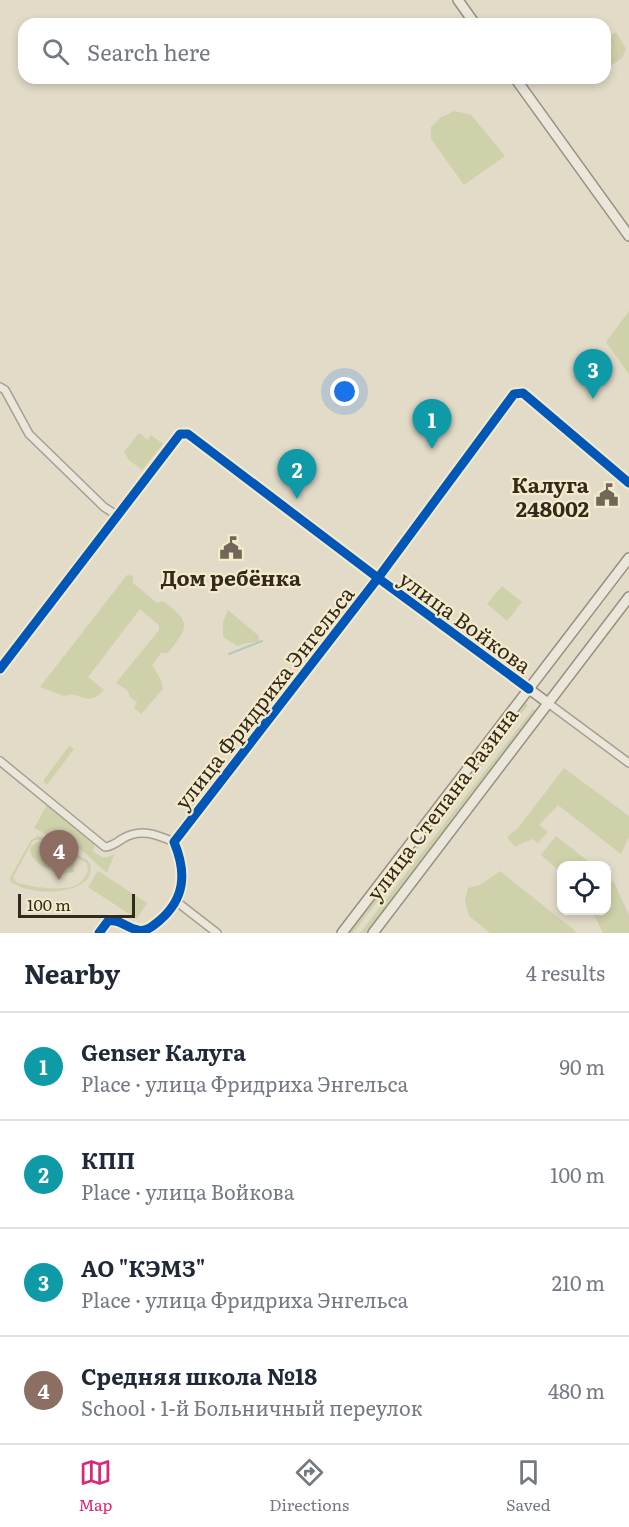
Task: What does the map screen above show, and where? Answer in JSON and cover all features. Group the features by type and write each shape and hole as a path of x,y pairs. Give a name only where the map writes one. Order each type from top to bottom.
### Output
{"main road":[{"path":"458,0 472,18"},
{"path":"518,84 629,236"},
{"name":"улица Степана Разина","path":"342,933 629,558"},
{"name":"улица Степана Разина","path":"373,933 629,597"},
{"path":"529,689 548,703"}],"street":[{"path":"0,387 5,390 29,434 104,507 118,516 0,669"},
{"name":"улица Фридриха Энгельса","path":"177,902 181,880 181,860 174,842 378,578 514,394 523,393 629,483"},
{"name":"улица Войкова","path":"118,516 180,434 188,434 529,689"},
{"path":"548,703 629,763"},
{"path":"0,761 105,847 113,846 138,832 155,834 174,842"},
{"path":"99,933 108,921 116,920 138,930 149,929 177,902 216,933"}],"green space":[{"path":"616,32 626,49 622,58 612,65 611,64 611,35"},
{"path":"455,111 471,115 505,156 464,185 431,139 431,127 441,117"},
{"path":"629,311 629,374 606,342"},
{"path":"139,433 148,440 151,435 163,444 142,470 129,460 124,452"},
{"path":"127,575 133,576 133,583 157,603 163,601 183,620 184,625 180,637 168,653 161,653 152,665 161,680 163,689 141,714 134,708 137,702 131,698 127,690 116,683 159,630 159,625 140,609 88,677 104,690 98,695 88,699 75,695 64,696 40,687"},
{"path":"502,586 522,602 507,621 487,604"},
{"path":"228,610 259,636 259,641 237,646 223,637 223,622"},
{"path":"523,701 528,705 353,933 345,933"},
{"path":"533,709 537,711 368,933 360,933"},
{"path":"69,746 74,749 47,785 43,781"},
{"path":"564,768 629,816 629,837 621,854 558,805 539,825 548,832 538,843 532,839 515,847 507,837 518,828"},
{"path":"47,805 95,844 93,851 102,857 109,857 115,853 107,873 66,839 58,840 34,828"},
{"path":"38,836 87,860 91,869 88,878 73,888 51,892 28,889 11,882 10,878 31,840","holes":["38,839 42,841 33,844 30,849 32,855 44,867 64,873 74,872 73,858 46,842 87,863 88,871 80,883 58,888 30,886 16,882 13,877 33,841"]},
{"path":"556,836 588,861 557,861 557,869 541,855"},
{"path":"98,871 147,903 137,919 88,887"},
{"path":"500,871 576,933 490,933 469,916 465,901 468,888 480,885"},
{"path":"613,880 629,915 629,933 603,933 594,915 611,915 611,883"}],"waterway":[{"path":"229,654 262,641"}],"cycle path":[{"path":"99,933 108,921 116,921 138,930 147,929 168,913 179,895 182,875 174,842 378,578 514,394 523,393 629,483"},
{"path":"0,669 180,434 188,434 529,689"}],"place":[{"name":"АО \"КЭМЗ\"","path":"593,399"},
{"name":"Genser Калуга","path":"432,449"},
{"name":"Калуга 248002","path":"607,495"},
{"name":"КПП","path":"297,499"},
{"name":"Дом ребёнка","path":"231,548"},
{"name":"Средняя школа №18","path":"59,880"}]}
